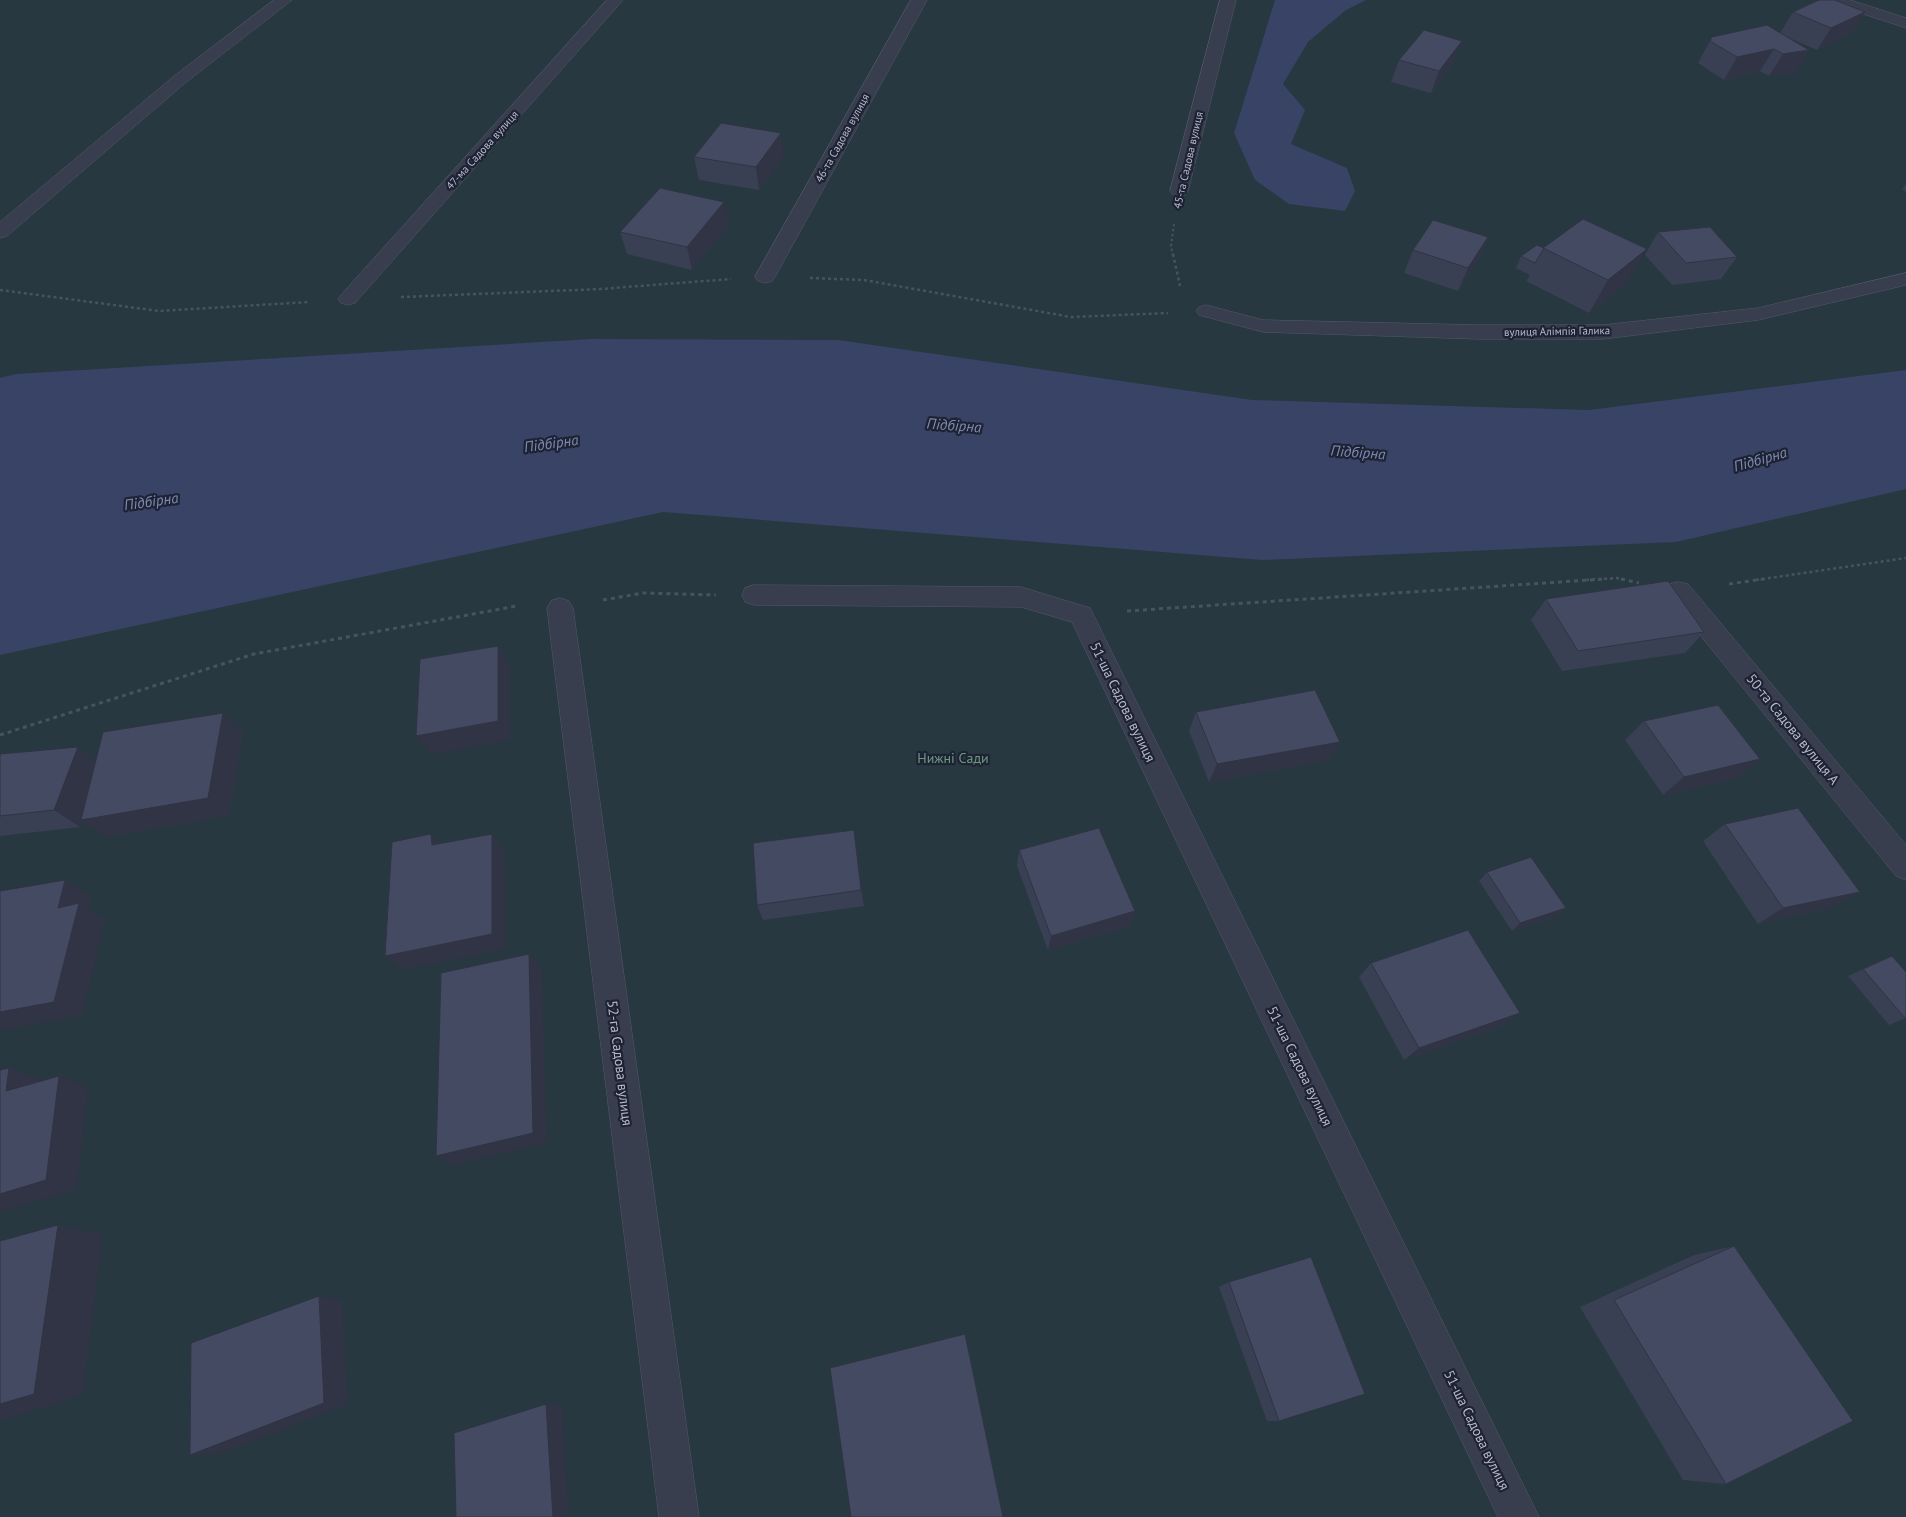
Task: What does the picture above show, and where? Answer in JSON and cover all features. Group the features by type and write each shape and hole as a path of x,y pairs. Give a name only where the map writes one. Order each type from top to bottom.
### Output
{"street":[{"path":"0,232 179,80 284,0"},
{"name":"47-ма Садова вулиця","path":"348,300 615,0"},
{"name":"46-та Садова вулиця","path":"765,276 919,0"},
{"name":"45-та Садова вулиця","path":"1180,191 1228,0"},
{"path":"1835,0 1906,23"},
{"name":"вулиця Алімпія Галика","path":"1206,311 1263,326 1478,332 1603,332 1758,314 1906,279"},
{"name":"50-та Садова вулиця А","path":"1679,591 1906,867"},
{"path":"754,595 1021,597 1081,615"},
{"name":"52-га Садова вулиця","path":"560,608 679,1517"},
{"name":"51-ша Садова вулиця","path":"1081,615 1519,1517"}],"path":[{"name":"45-та Садова вулиця","path":"1180,191 1171,246 1180,286 1206,311"},
{"path":"0,290 159,311 348,300 600,289 765,276 864,280 1072,317 1206,311"},
{"path":"1081,615 1617,578 1679,591 1906,558"},
{"path":"0,735 254,654 511,606 560,608 643,593 754,595"}],"green space":[{"name":"Нижні Сади","path":"0,0 1906,0 1906,1517 0,1517"}],"water":[{"path":"1275,0 1366,0 1346,10 1308,42 1283,84 1305,110 1291,144 1347,168 1355,191 1345,211 1289,204 1255,180 1234,133"},
{"name":"Підбірна","path":"592,339 838,340 1252,400 1589,410 1906,370 1906,489 1676,542 1262,560 663,512 0,655 0,378 16,374"}],"building":[{"path":"1819,0 1835,0 1865,12 1831,28 1793,12"},
{"path":"1767,25 1809,50 1783,54 1774,49 1737,57 1710,41 1712,37"},
{"path":"1424,30 1462,41 1439,71 1399,60"},
{"path":"721,123 781,133 756,167 694,157"},
{"path":"660,188 724,202 687,247 620,232"},
{"path":"1583,219 1647,249 1608,280 1543,248"},
{"path":"1433,220 1488,237 1468,268 1413,250"},
{"path":"1710,227 1737,257 1686,263 1658,232"},
{"path":"1537,245 1544,248 1535,263 1521,256"},
{"path":"1668,581 1704,632 1578,651 1546,599"},
{"path":"498,646 498,721 416,736 420,659"},
{"path":"1315,690 1340,742 1217,764 1196,712"},
{"path":"1718,705 1760,759 1684,777 1644,721"},
{"path":"223,713 208,798 81,820 103,732"},
{"path":"78,747 54,810 0,816 0,754"},
{"path":"1798,808 1860,892 1783,908 1725,824"},
{"path":"1099,828 1135,911 1051,936 1019,850"},
{"path":"854,830 861,890 757,905 753,843"},
{"path":"431,834 432,845 492,834 492,934 385,956 392,842"},
{"path":"1531,857 1566,908 1520,923 1487,872"},
{"path":"65,880 58,908 79,903 54,1002 0,1012 0,891"},
{"path":"1468,930 1520,1013 1419,1048 1371,963"},
{"path":"529,954 533,1133 436,1156 441,973"},
{"path":"1892,956 1906,972 1906,1018 1863,969"},
{"path":"9,1068 6,1091 59,1076 46,1180 0,1194 0,1070"},
{"path":"58,1225 34,1394 0,1404 0,1241"},
{"path":"1734,1246 1853,1421 1726,1484 1614,1300"},
{"path":"1311,1257 1365,1394 1279,1421 1229,1282"},
{"path":"319,1296 324,1403 190,1455 191,1343"},
{"path":"965,1334 1003,1517 851,1517 830,1368"},
{"path":"546,1404 553,1517 456,1517 454,1433"}]}
